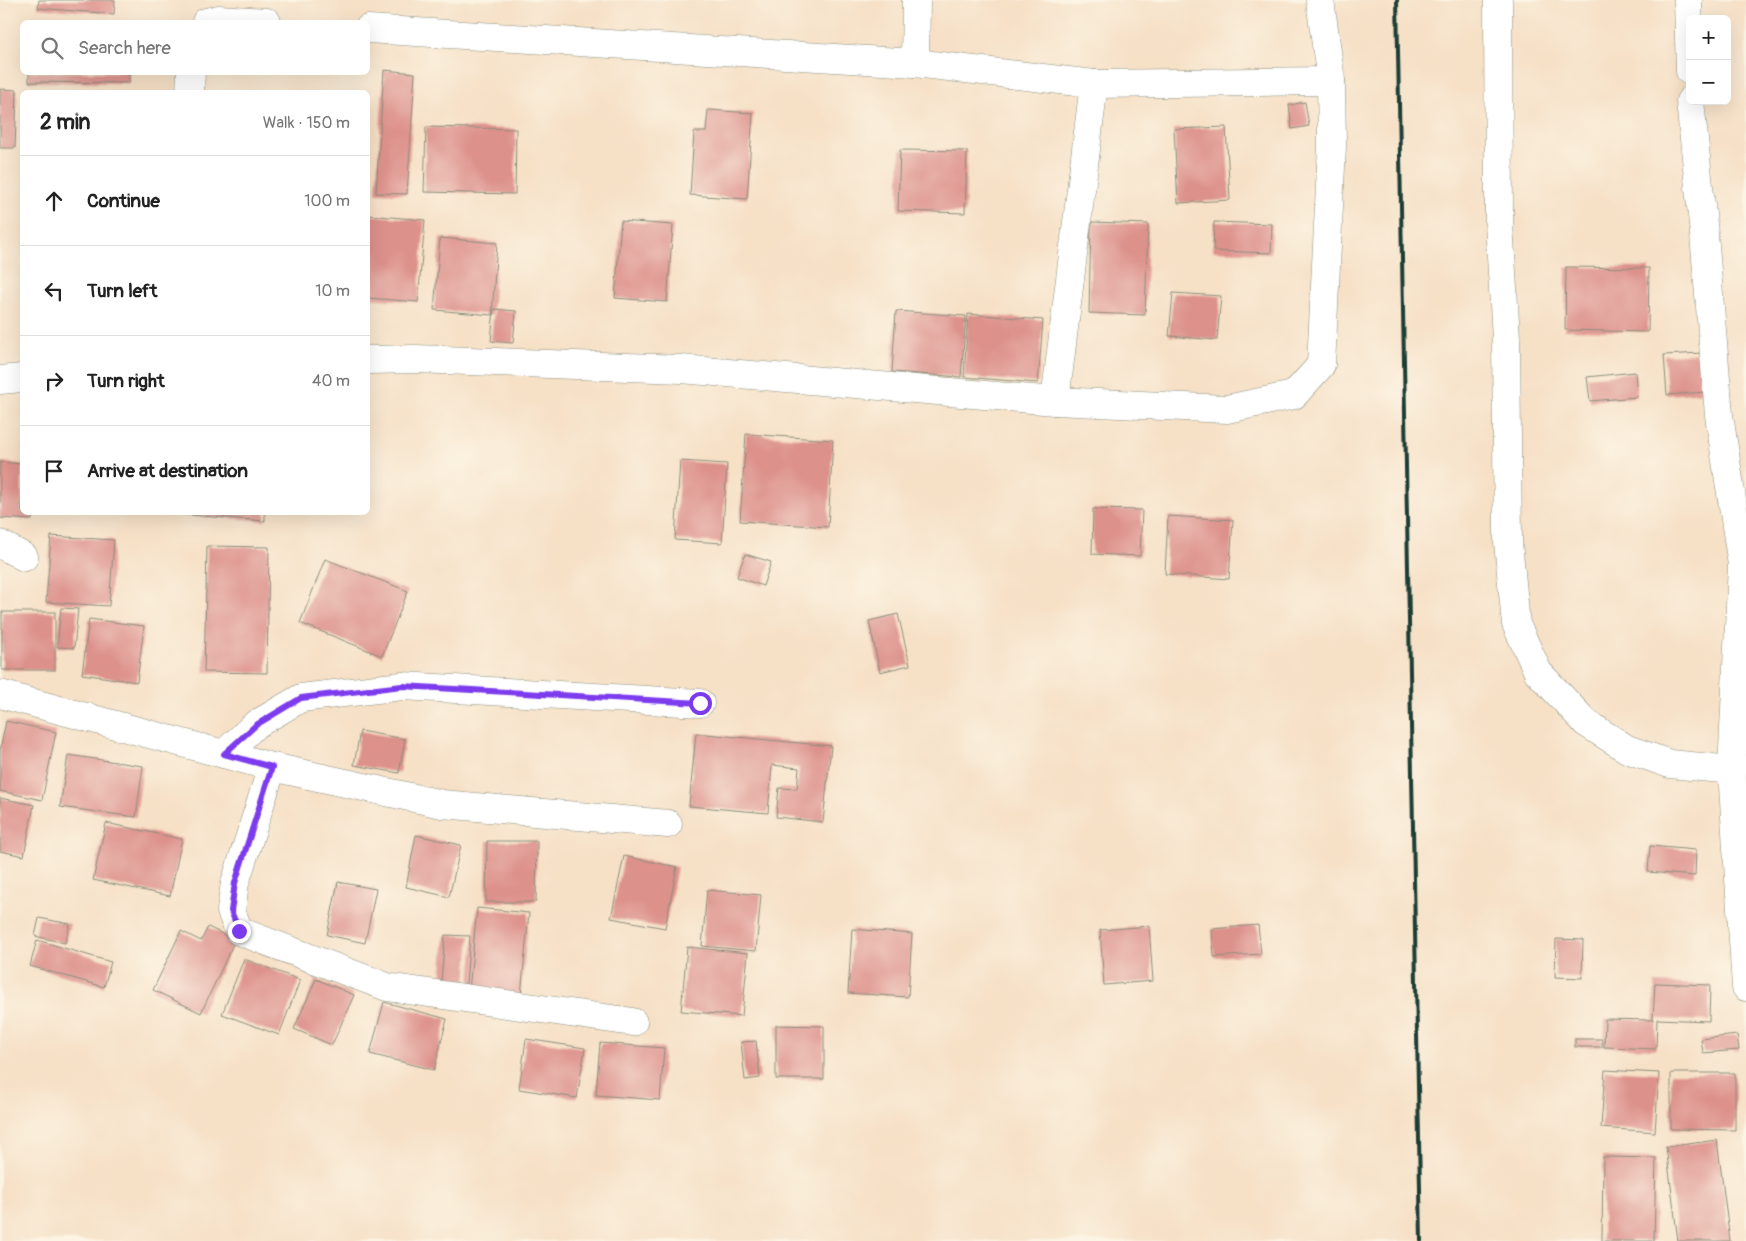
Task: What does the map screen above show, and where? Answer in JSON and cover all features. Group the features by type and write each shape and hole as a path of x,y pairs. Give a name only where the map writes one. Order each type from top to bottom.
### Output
{"street":[{"path":"915,63 916,0"},
{"path":"370,360 415,359 681,368 1055,401 1227,409 1294,395 1320,365 1332,146 1331,81 1320,0"},
{"path":"1498,0 1499,223 1506,338 1508,542 1516,624 1538,672 1586,723 1627,750 1670,764 1732,770"},
{"path":"1688,0 1690,60"},
{"path":"214,20 234,20"},
{"path":"370,29 915,63 1094,84 1331,81"},
{"path":"190,90 191,75"},
{"path":"1055,401 1094,84"},
{"path":"1690,105 1704,234 1719,415 1744,568 1740,722 1732,770 1746,986"},
{"path":"0,380 20,378"},
{"path":"0,544 24,557"},
{"path":"224,754 256,725 301,698 402,686 700,703"},
{"path":"0,694 272,767 442,804 668,824"},
{"path":"272,767 235,883 231,911 239,931 387,987 633,1022"}],"building":[{"path":"39,0 115,0 114,14 38,8"},
{"path":"384,70 415,73 407,194 376,193"},
{"path":"29,75 129,75 129,83 29,82"},
{"path":"0,89 17,90 15,148 0,148"},
{"path":"1305,102 1309,126 1292,129 1289,105"},
{"path":"708,110 753,113 747,199 690,195 694,132 706,132"},
{"path":"426,127 516,129 515,194 424,192"},
{"path":"1226,127 1230,200 1178,203 1174,129"},
{"path":"900,150 967,151 965,213 898,211"},
{"path":"370,215 425,220 418,302 370,298"},
{"path":"621,221 673,225 667,302 615,298"},
{"path":"1091,222 1148,224 1145,315 1089,313"},
{"path":"1214,222 1272,224 1271,253 1213,251"},
{"path":"440,238 497,243 492,315 434,310"},
{"path":"1566,267 1649,268 1648,332 1565,330"},
{"path":"1173,293 1221,296 1217,340 1169,336"},
{"path":"494,309 516,311 513,343 491,341"},
{"path":"896,311 966,316 961,377 892,372"},
{"path":"968,314 1043,320 1038,383 964,377"},
{"path":"1702,353 1705,392 1667,395 1664,355"},
{"path":"1635,372 1637,397 1590,401 1587,377"},
{"path":"746,434 833,440 828,527 740,521"},
{"path":"680,461 727,464 722,543 675,540"},
{"path":"0,462 20,464 20,515 33,515 32,520 0,518"},
{"path":"1093,509 1142,510 1140,556 1092,554"},
{"path":"189,515 265,515 265,521"},
{"path":"1168,516 1233,520 1229,579 1165,574"},
{"path":"51,536 114,540 109,606 46,602"},
{"path":"207,546 269,547 267,673 204,672"},
{"path":"745,554 771,562 763,586 737,577"},
{"path":"325,559 408,591 382,656 300,623"},
{"path":"61,608 78,609 74,648 57,647"},
{"path":"2,612 55,612 55,670 2,670"},
{"path":"898,614 910,665 880,672 869,621"},
{"path":"89,619 144,626 137,682 82,674"},
{"path":"6,721 56,732 42,800 0,791 0,751"},
{"path":"360,731 405,739 399,773 354,765"},
{"path":"696,733 831,746 823,822 776,817 779,788 797,789 799,768 772,765 768,813 689,806"},
{"path":"68,755 143,766 136,817 60,807"},
{"path":"0,798 34,805 24,856 0,851"},
{"path":"106,823 182,839 170,896 93,880"},
{"path":"416,835 461,845 449,897 406,887"},
{"path":"487,841 537,841 536,902 486,902"},
{"path":"1650,846 1696,850 1695,876 1648,872"},
{"path":"624,856 677,867 665,928 611,918"},
{"path":"338,882 376,889 365,943 327,935"},
{"path":"707,890 761,895 756,951 702,946"},
{"path":"477,908 529,913 521,995 469,991"},
{"path":"39,918 70,924 65,943 35,936"},
{"path":"1258,925 1261,954 1214,957 1212,929"},
{"path":"1149,926 1153,981 1104,985 1100,930"},
{"path":"208,927 235,940 201,1013 153,990 181,931 201,941"},
{"path":"852,929 912,934 908,997 848,993"},
{"path":"445,935 470,936 466,984 441,982"},
{"path":"1556,939 1583,940 1582,978 1555,977"},
{"path":"37,940 111,962 104,987 30,966"},
{"path":"687,947 748,953 742,1016 681,1011"},
{"path":"244,959 300,980 279,1035 222,1014"},
{"path":"316,979 354,995 332,1045 294,1029"},
{"path":"1655,983 1710,985 1709,1021 1657,1019 1656,1049 1604,1047 1605,1019 1653,1020"},
{"path":"384,1002 447,1019 434,1070 370,1054"},
{"path":"776,1025 824,1026 824,1079 776,1079"},
{"path":"1737,1035 1739,1050 1703,1053 1701,1039"},
{"path":"526,1039 585,1048 577,1098 519,1089"},
{"path":"1575,1039 1602,1039 1602,1047 1575,1047"},
{"path":"756,1041 760,1078 745,1080 741,1042"},
{"path":"600,1043 664,1048 660,1100 596,1095"},
{"path":"1605,1070 1659,1073 1655,1132 1601,1128"},
{"path":"1671,1073 1735,1073 1735,1130 1671,1129"},
{"path":"1717,1140 1730,1241 1678,1241 1666,1147"},
{"path":"1603,1157 1656,1158 1654,1241 1602,1241"}],"railway":[{"path":"1397,0 1421,1241"}],"route":[{"path":"239,931 231,911 235,883 272,767 224,754 256,725 301,698 402,686 700,703"}]}
